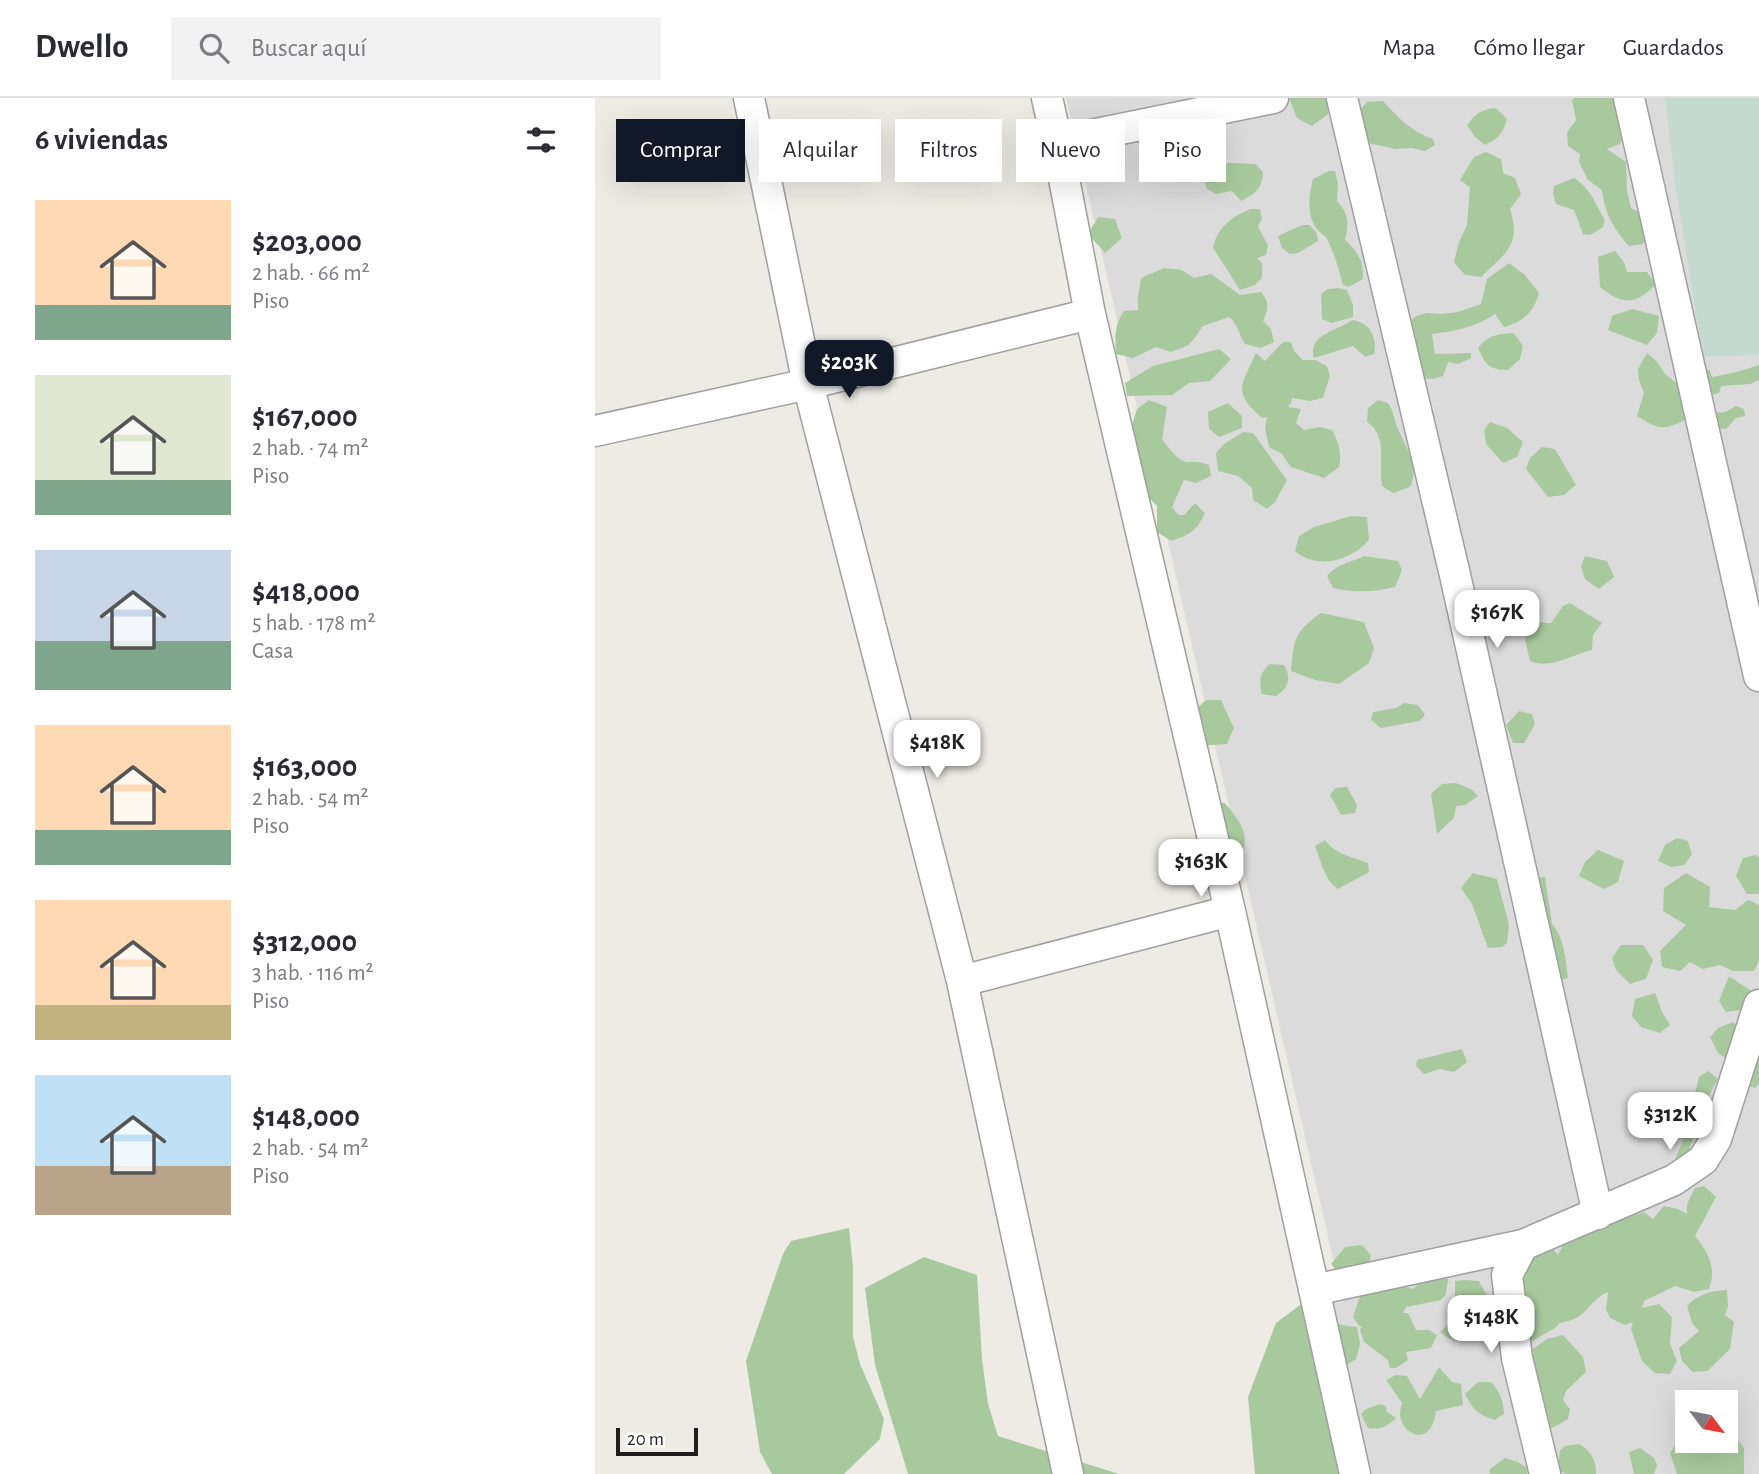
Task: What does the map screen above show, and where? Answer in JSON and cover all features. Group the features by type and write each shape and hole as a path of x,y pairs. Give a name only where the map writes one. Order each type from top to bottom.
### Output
{"street":[{"path":"749,98 808,384 962,981 1068,1474"},
{"path":"1047,98 1052,119"},
{"path":"1125,128 1273,98"},
{"path":"1342,98 1455,575 1598,1214"},
{"path":"1629,98 1759,676"},
{"path":"1065,182 1090,314 1230,911 1355,1474"},
{"path":"595,431 808,384 1090,314"},
{"path":"962,981 1230,911"},
{"path":"1314,1290 1523,1245 1674,1180 1703,1160 1716,1139 1758,1015"},
{"path":"1523,1245 1507,1275 1517,1358 1545,1474"}],"shaded area":[{"path":"1066,98 1759,98 1759,1474 1349,1474 1309,1307 1343,1302 1085,182 1125,182 1125,119 1071,119"}],"green space":[{"path":"1289,98 1333,100 1328,114 1312,126 1297,118"},
{"path":"1629,98 1629,125 1620,144 1607,149 1626,162 1627,191 1631,208 1654,220 1653,236 1642,244 1629,246 1618,233 1608,214 1602,190 1588,180 1579,162 1580,154 1568,146 1567,132 1576,120 1572,100"},
{"path":"1665,98 1759,98 1759,355 1703,357 1676,190"},
{"path":"1383,101 1411,128 1433,139 1435,145 1425,151 1395,149 1364,142 1355,116 1367,102"},
{"path":"1496,108 1507,119 1499,135 1485,145 1467,125 1479,113"},
{"path":"1162,114 1175,119 1161,119"},
{"path":"1486,152 1501,159 1503,173 1515,178 1521,194 1510,209 1514,232 1509,248 1481,277 1465,275 1454,262 1467,225 1470,187 1460,180 1474,157"},
{"path":"1226,163 1256,164 1263,172 1257,190 1241,201 1232,191 1216,194 1207,189 1204,182 1226,182"},
{"path":"1335,171 1338,184 1337,201 1347,219 1345,240 1357,253 1362,267 1363,279 1349,287 1343,285 1326,237 1311,218 1313,179"},
{"path":"1574,178 1589,192 1605,220 1603,227 1590,235 1583,234 1574,210 1556,204 1553,195 1554,186"},
{"path":"1251,209 1260,209 1262,219 1258,227 1268,245 1266,255 1257,258 1262,263 1262,278 1255,285 1240,290 1213,248 1218,234 1226,224"},
{"path":"1098,217 1115,219 1122,238 1105,253 1088,234"},
{"path":"1302,225 1310,225 1317,234 1318,241 1298,253 1290,254 1282,248 1278,236"},
{"path":"1615,251 1624,262 1627,272 1647,272 1656,284 1642,296 1629,300 1615,297 1600,287 1598,257"},
{"path":"1509,263 1525,275 1539,293 1531,311 1517,322 1504,327 1495,314 1465,328 1432,334 1435,354 1471,353 1471,358 1458,364 1448,362 1443,376 1433,379 1417,378 1404,328 1416,316 1458,312 1481,304 1487,279"},
{"path":"1164,268 1182,270 1194,278 1211,274 1240,295 1261,292 1267,306 1263,321 1271,329 1274,342 1261,348 1245,344 1229,317 1203,326 1187,346 1171,352 1156,347 1133,358 1116,354 1118,322 1124,311 1138,310 1141,278"},
{"path":"1328,289 1347,290 1353,305 1353,317 1332,323 1322,319 1321,294"},
{"path":"1632,309 1659,316 1657,333 1647,345 1608,330 1612,316"},
{"path":"1352,320 1368,327 1374,337 1374,354 1365,357 1353,346 1314,358 1313,350 1319,338"},
{"path":"1514,333 1523,346 1520,359 1508,370 1489,365 1478,348 1494,336"},
{"path":"1283,342 1291,342 1294,351 1303,360 1315,360 1327,366 1330,376 1323,398 1310,401 1292,398 1288,407 1301,409 1296,423 1304,430 1320,427 1332,430 1340,453 1339,467 1324,478 1291,467 1282,454 1269,447 1265,428 1267,417 1262,418 1246,402 1243,395 1243,381 1256,353 1265,361"},
{"path":"1219,349 1231,359 1210,381 1189,383 1172,395 1127,396 1125,383 1153,366"},
{"path":"1647,353 1665,374 1679,385 1686,410 1685,420 1660,427 1637,416 1644,393 1638,369"},
{"path":"1759,365 1759,380 1750,384 1721,386 1719,393 1706,397 1702,376 1709,369 1712,377"},
{"path":"1149,400 1167,407 1162,439 1170,449 1183,461 1209,465 1211,476 1196,483 1184,480 1172,507 1178,515 1184,515 1195,503 1205,513 1192,531 1171,541 1157,532 1157,506 1140,488 1131,428 1137,409"},
{"path":"1378,400 1390,406 1413,465 1410,487 1393,493 1382,486 1380,443 1374,428 1367,422 1368,408"},
{"path":"1228,403 1242,416 1242,428 1219,437 1209,429 1208,412"},
{"path":"1736,406 1744,409 1745,416 1736,418 1726,429 1715,428 1712,413 1725,412"},
{"path":"1490,422 1507,428 1523,442 1517,457 1503,463 1486,444 1484,430"},
{"path":"1243,432 1253,433 1287,480 1275,502 1267,509 1253,500 1252,488 1238,476 1218,471 1216,453 1224,444"},
{"path":"1542,447 1555,449 1576,485 1564,495 1548,497 1526,469 1530,458"},
{"path":"1351,516 1367,517 1369,540 1353,553 1343,558 1323,561 1304,557 1295,551 1299,536 1314,527"},
{"path":"1364,556 1398,561 1402,570 1395,587 1364,591 1333,588 1327,576 1340,566"},
{"path":"1585,556 1607,561 1614,577 1599,589 1585,579 1581,567"},
{"path":"1570,603 1602,623 1593,635 1592,650 1553,663 1530,661 1525,639 1534,622 1551,623 1563,606"},
{"path":"1321,613 1364,622 1374,648 1369,663 1339,684 1315,680 1291,671 1293,651 1300,631"},
{"path":"1270,664 1284,665 1288,675 1286,686 1276,696 1262,694 1261,690 1262,674"},
{"path":"1206,700 1221,700 1234,728 1227,744 1197,746 1194,711"},
{"path":"1404,703 1418,705 1425,715 1419,721 1381,728 1371,720 1373,712 1396,708"},
{"path":"1519,711 1532,714 1535,724 1524,743 1513,743 1506,725"},
{"path":"1456,783 1471,789 1478,796 1465,805 1456,806 1454,818 1437,834 1431,794 1442,784"},
{"path":"1347,787 1357,805 1355,813 1341,815 1330,795 1335,788"},
{"path":"1214,802 1225,803 1243,829 1245,842 1240,859 1229,857"},
{"path":"1677,838 1688,841 1692,854 1684,865 1671,867 1658,861 1665,845"},
{"path":"1325,840 1339,852 1368,863 1369,872 1338,889 1327,876 1315,846"},
{"path":"1598,850 1624,861 1618,882 1604,889 1579,876 1585,862"},
{"path":"1755,855 1759,857 1759,894 1747,894 1736,876 1743,858"},
{"path":"1473,873 1497,879 1509,925 1507,943 1502,947 1488,948 1472,904 1461,888"},
{"path":"1686,873 1710,887 1709,907 1735,910 1748,900 1759,905 1759,961 1754,971 1733,971 1720,965 1703,969 1690,962 1680,971 1662,967 1660,951 1686,925 1663,911 1664,888"},
{"path":"1545,877 1552,924 1562,942 1568,978 1549,984 1526,880"},
{"path":"1621,945 1643,945 1653,960 1646,979 1630,984 1616,970 1612,958"},
{"path":"1729,976 1753,992 1741,1010 1726,1012 1719,1001"},
{"path":"1655,993 1670,1025 1660,1033 1641,1027 1632,1016 1635,999"},
{"path":"1733,1022 1759,1045 1759,1084 1755,1088 1744,1085 1730,1061 1718,1053 1710,1037 1718,1028"},
{"path":"1462,1049 1467,1062 1454,1072 1440,1069 1424,1074 1416,1066 1417,1060"},
{"path":"1708,1071 1718,1079 1702,1108 1686,1161 1659,1197 1682,1143 1699,1077"},
{"path":"1704,1186 1716,1197 1695,1236 1704,1248 1712,1267 1709,1289 1694,1292 1675,1286 1644,1301 1642,1308 1659,1304 1672,1317 1670,1344 1677,1361 1670,1374 1655,1373 1642,1361 1631,1329 1633,1322 1625,1325 1610,1318 1606,1309 1608,1292 1578,1317 1560,1323 1523,1346 1517,1274 1527,1258 1549,1244 1558,1255 1566,1239 1644,1212 1653,1219 1664,1206 1687,1214 1687,1204 1695,1188"},
{"path":"849,1228 853,1267 853,1337 860,1364 884,1419 880,1439 844,1474 772,1474 760,1452 746,1361 783,1254 791,1241"},
{"path":"1362,1245 1371,1255 1369,1266 1339,1274 1331,1264 1345,1247"},
{"path":"924,1257 977,1275 982,1359 988,1404 998,1436 1119,1474 908,1474 875,1365 865,1288"},
{"path":"1394,1279 1413,1289 1424,1279 1448,1279 1446,1294 1441,1300 1406,1307 1403,1313 1408,1313 1416,1330 1429,1330 1437,1335 1431,1348 1406,1352 1408,1360 1396,1368 1390,1368 1388,1360 1364,1342 1360,1330 1362,1327 1353,1317 1360,1296 1372,1282"},
{"path":"1455,1281 1479,1281 1488,1298 1471,1312 1455,1302"},
{"path":"1727,1290 1728,1306 1725,1315 1734,1322 1730,1349 1707,1371 1693,1372 1682,1361 1679,1348 1699,1331 1692,1323 1687,1306 1705,1294"},
{"path":"1304,1302 1328,1320 1357,1327 1360,1344 1356,1359 1343,1367 1344,1474 1255,1474 1248,1397 1276,1323"},
{"path":"1458,1315 1469,1320 1478,1334 1477,1338 1457,1341 1440,1332"},
{"path":"1563,1335 1583,1357 1586,1372 1566,1391 1563,1400 1570,1409 1568,1419 1545,1432 1527,1353 1547,1339"},
{"path":"1439,1367 1452,1382 1461,1384 1463,1405 1436,1411 1428,1431 1417,1435 1405,1427 1400,1414 1402,1403 1386,1380 1396,1375 1407,1376 1420,1399"},
{"path":"1478,1382 1491,1382 1501,1397 1504,1414 1495,1420 1477,1411 1465,1394"},
{"path":"1380,1404 1386,1406 1387,1412 1396,1418 1384,1427 1368,1428 1361,1414"},
{"path":"1738,1440 1744,1448 1744,1474 1677,1474 1670,1453 1675,1445 1675,1453 1738,1453"},
{"path":"1579,1444 1592,1456 1596,1474 1566,1474 1558,1470 1560,1450 1565,1446"},
{"path":"1640,1448 1654,1458 1657,1465 1654,1474 1634,1474 1629,1452"},
{"path":"1505,1458 1527,1468 1527,1474 1490,1474 1489,1470"}]}
